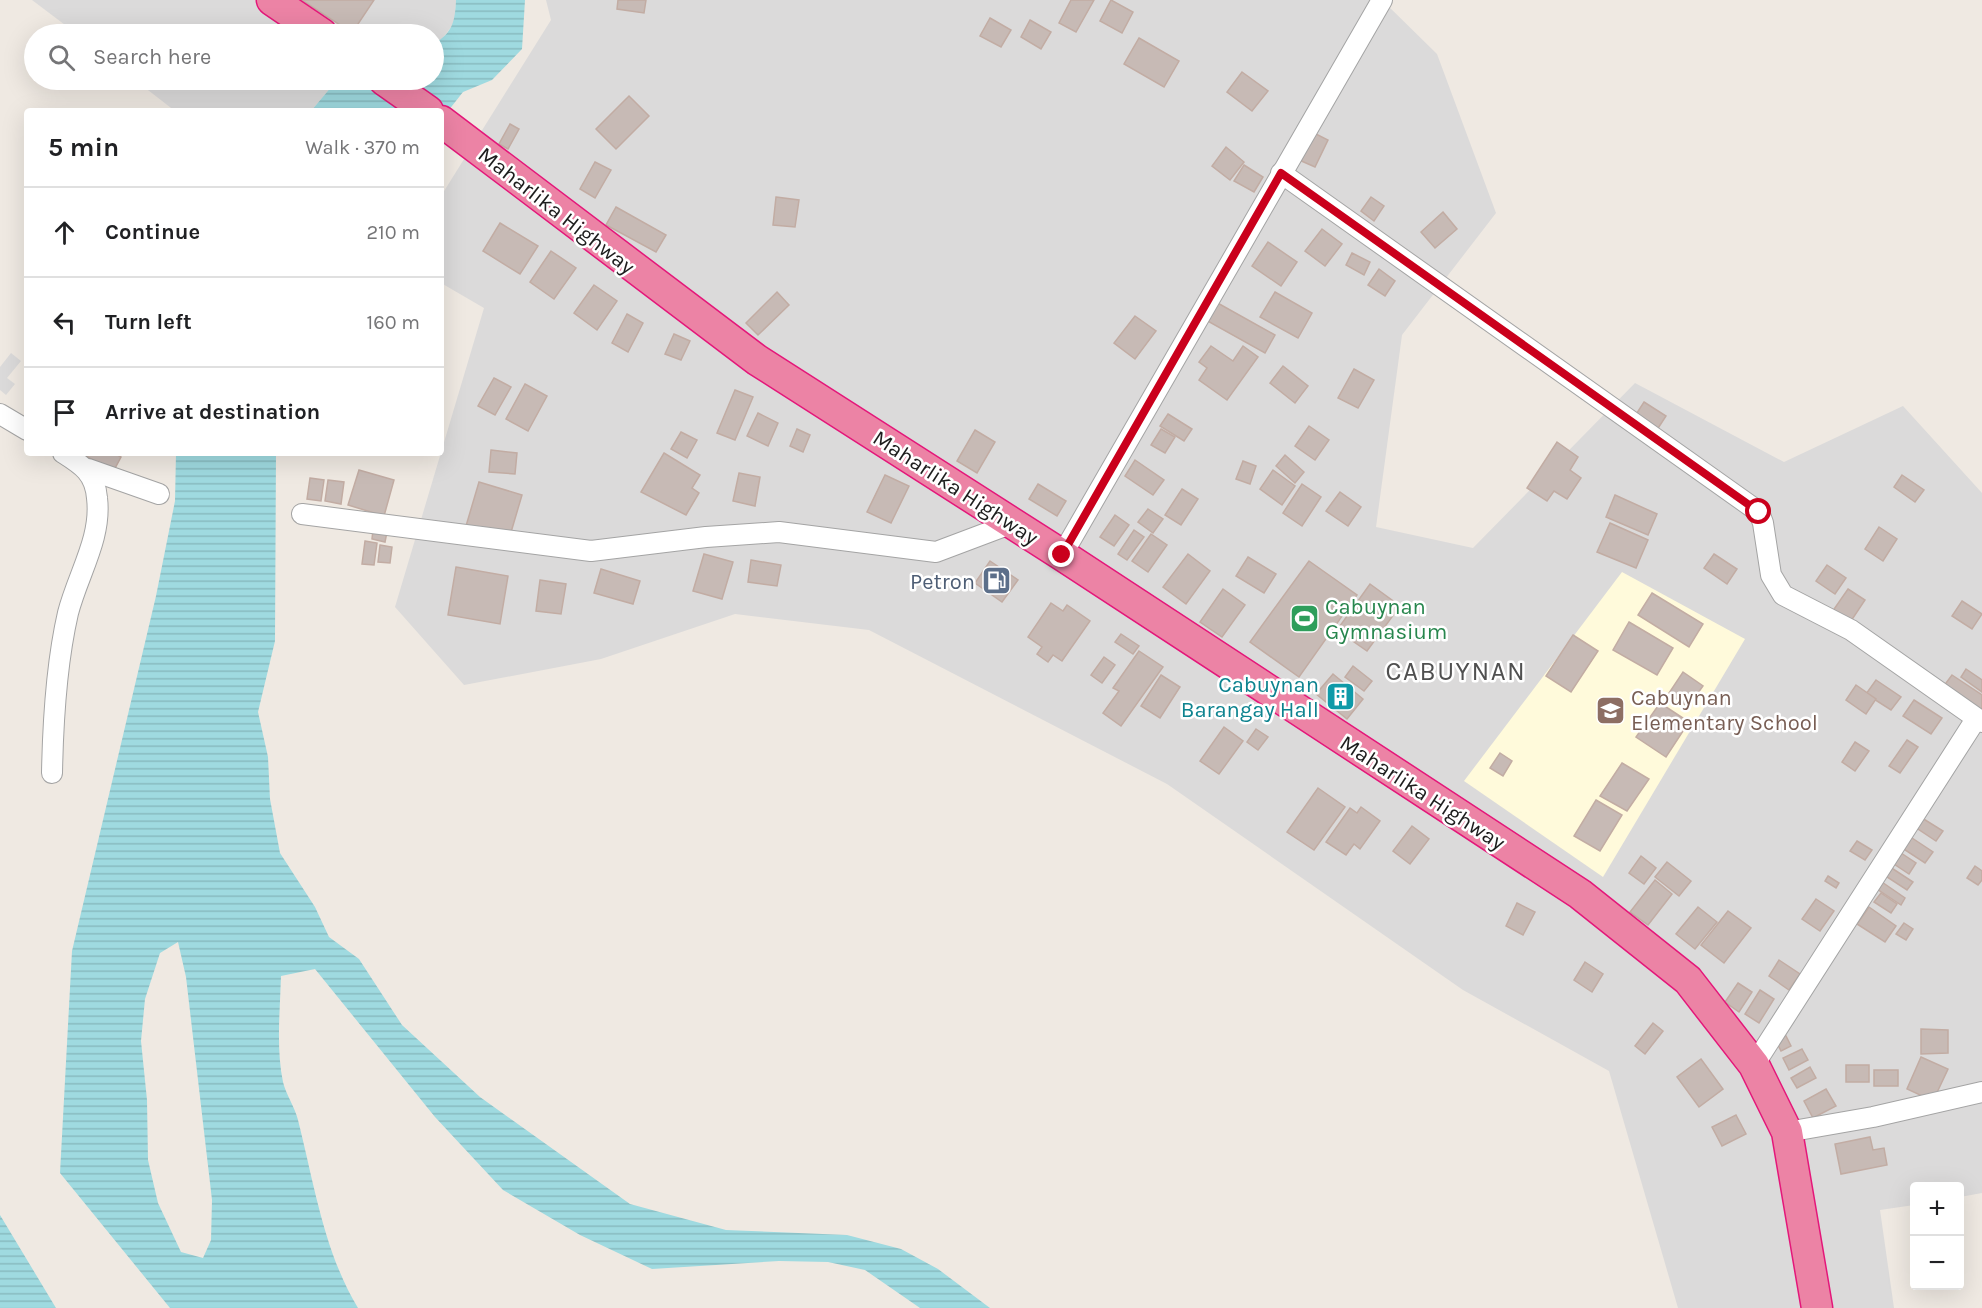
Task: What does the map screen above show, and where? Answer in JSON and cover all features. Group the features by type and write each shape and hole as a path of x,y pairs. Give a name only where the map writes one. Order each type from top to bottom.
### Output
{"highway":[{"path":"272,0 307,24"},
{"name":"Maharlika Highway","path":"398,90 423,108"},
{"name":"Maharlika Highway","path":"444,123 757,360 1013,523 1580,894 1688,980 1754,1065 1787,1132 1817,1308"}],"street":[{"path":"1062,555 1382,0"},
{"path":"1281,173 1759,512 1763,523 1771,576 1784,595 1851,630 1979,720 1754,1065"},
{"path":"0,414 24,428"},
{"path":"68,456 88,469 159,494"},
{"path":"52,773 53,713 68,612 97,528 97,496 88,469"},
{"path":"303,514 591,551 706,537 779,532 936,552 1013,523"},
{"path":"1787,1132 1872,1117 1982,1092"}],"shaded area":[{"path":"32,0 456,0 455,22 444,36 444,24 64,24"},
{"path":"546,0 1382,0 1437,54 1496,213 1402,335 1376,527 1473,548 1635,383 1784,462 1903,406 1982,493 1982,1193 1964,1196 1964,1182 1910,1182 1910,1206 1880,1210 1894,1308 1678,1308 1609,1071 1463,990 1167,784 869,630 735,614 601,659 464,685 395,607 440,456 444,456 444,442 484,308 444,285 444,191 551,20"},
{"path":"148,90 329,90 314,108 171,108"},
{"path":"11,353 21,361 7,378 15,384 6,395 0,390 0,367"},
{"name":"Cabuynan Elementary School","path":"1622,572 1745,639 1603,877 1464,781"}],"water":[{"path":"456,0 525,0 522,49 492,80 463,92 444,116 444,108 314,108 329,90 444,90 444,36 452,25"},
{"path":"176,456 276,456 275,641 258,712 268,757 270,799 280,853 315,907 329,937 359,959 402,1025 480,1097 630,1204 726,1230 847,1235 901,1249 938,1269 990,1308 920,1308 865,1270 828,1262 779,1261 652,1269 580,1235 503,1190 435,1117 315,969 281,976 279,1029 281,1069 284,1087 298,1120 328,1241 346,1286 358,1308 170,1308 60,1173 72,951 156,596 175,501","holes":["178,942 186,977 212,1200 211,1240 203,1258 181,1252 158,1203 148,1160 147,1100 141,1041 145,999 160,953"]},
{"path":"0,1215 56,1308 0,1308"}],"building":[{"path":"302,0 374,0 358,24 338,24"},
{"path":"618,0 646,0 644,13 617,9"},
{"path":"1071,0 1094,0 1076,32 1059,23"},
{"path":"1111,0 1133,12 1122,33 1100,21"},
{"path":"990,18 1011,30 1001,47 980,36"},
{"path":"1030,20 1051,32 1041,49 1021,37"},
{"path":"1139,38 1179,61 1164,87 1124,64"},
{"path":"1242,72 1268,91 1252,111 1227,92"},
{"path":"629,96 649,116 616,149 596,129"},
{"path":"510,124 519,129 508,149 499,144"},
{"path":"1310,131 1328,140 1315,167 1297,159"},
{"path":"1226,147 1244,162 1230,180 1212,166"},
{"path":"595,162 611,170 595,198 580,189"},
{"path":"1244,165 1263,177 1254,192 1234,181"},
{"path":"776,197 799,200 795,227 773,225"},
{"path":"1371,197 1384,206 1374,221 1361,211"},
{"path":"616,207 666,235 656,252 606,225"},
{"path":"1443,212 1457,229 1435,248 1421,232"},
{"path":"500,223 538,246 520,274 483,251"},
{"path":"1322,229 1342,244 1325,266 1305,251"},
{"path":"1268,242 1297,262 1281,286 1252,266"},
{"path":"551,251 576,268 554,299 530,282"},
{"path":"1352,253 1370,262 1364,275 1346,265"},
{"path":"1379,269 1395,281 1385,296 1368,285"},
{"path":"594,285 617,301 597,330 574,313"},
{"path":"777,292 789,305 758,335 746,323"},
{"path":"1275,292 1312,313 1298,338 1260,317"},
{"path":"1214,301 1275,335 1265,353 1204,319"},
{"path":"627,314 643,323 628,352 612,343"},
{"path":"1135,316 1156,331 1135,359 1114,343"},
{"path":"674,334 690,341 681,360 665,354"},
{"path":"1211,346 1233,361 1243,346 1258,357 1227,400 1199,380 1207,368 1199,362"},
{"path":"1283,366 1308,386 1295,403 1270,383"},
{"path":"1354,369 1374,380 1358,408 1338,398"},
{"path":"494,378 511,387 495,415 478,406"},
{"path":"525,384 547,396 528,431 506,419"},
{"path":"735,390 753,397 735,440 717,433"},
{"path":"1644,402 1666,416 1655,433 1633,419"},
{"path":"758,413 778,423 768,446 747,436"},
{"path":"1168,414 1192,429 1184,441 1160,426"},
{"path":"1309,426 1329,440 1315,460 1295,446"},
{"path":"797,429 810,435 803,452 790,446"},
{"path":"1161,429 1175,437 1165,453 1151,445"},
{"path":"975,430 995,442 977,473 957,461"},
{"path":"681,432 697,440 687,458 671,449"},
{"path":"1557,442 1578,457 1570,470 1581,478 1567,499 1554,491 1547,501 1527,488"},
{"path":"491,450 517,453 515,474 489,472"},
{"path":"664,453 700,475 692,488 699,493 686,515 641,492"},
{"path":"1285,455 1304,472 1295,483 1276,466"},
{"path":"86,456 121,457 113,472"},
{"path":"1135,460 1164,480 1153,495 1125,476"},
{"path":"1243,461 1256,466 1250,484 1236,479"},
{"path":"359,470 394,480 384,516 348,505"},
{"path":"1273,470 1295,486 1282,505 1260,489"},
{"path":"739,473 760,477 755,506 733,501"},
{"path":"885,475 909,486 891,523 867,512"},
{"path":"1902,475 1924,490 1915,502 1894,487"},
{"path":"310,478 324,480 321,501 307,499"},
{"path":"328,480 344,482 341,504 325,501"},
{"path":"479,482 522,495 509,539 466,526"},
{"path":"1038,484 1066,501 1057,516 1029,499"},
{"path":"1302,484 1321,497 1302,526 1283,513"},
{"path":"1182,489 1198,499 1181,525 1165,515"},
{"path":"1340,492 1361,507 1348,526 1326,511"},
{"path":"1615,495 1657,514 1648,535 1606,517"},
{"path":"1148,509 1163,519 1153,533 1138,522"},
{"path":"1115,515 1129,525 1114,546 1100,537"},
{"path":"1610,523 1648,540 1636,568 1597,552"},
{"path":"1879,527 1897,539 1883,561 1865,549"},
{"path":"373,530 387,532 385,542 372,539"},
{"path":"1134,530 1144,537 1127,560 1118,554"},
{"path":"1151,534 1167,545 1148,572 1132,561"},
{"path":"365,541 377,543 374,565 362,564"},
{"path":"380,545 392,547 390,563 378,562"},
{"path":"704,554 733,562 722,599 693,591"},
{"path":"1188,554 1210,571 1186,604 1163,587"},
{"path":"1714,554 1737,569 1727,584 1704,568"},
{"path":"1248,557 1276,574 1264,593 1236,576"},
{"path":"751,560 781,565 777,586 748,582"},
{"name":"Petron","path":"990,561 1018,580 1002,602 975,583"},
{"name":"Cabuynan Gymnasium","path":"1309,561 1357,595 1299,677 1250,642"},
{"path":"1827,565 1846,578 1835,594 1816,581"},
{"path":"456,567 508,576 500,624 448,615"},
{"path":"601,569 640,581 633,604 594,593"},
{"path":"540,580 566,584 561,614 536,611"},
{"path":"1370,584 1400,606 1367,651 1337,630"},
{"path":"1223,589 1245,605 1222,637 1200,622"},
{"path":"1848,589 1865,600 1849,624 1832,612"},
{"path":"1652,593 1703,624 1689,647 1638,615"},
{"path":"1962,601 1982,614 1972,629 1952,616"},
{"path":"1051,603 1063,611 1067,605 1090,621 1062,661 1053,655 1048,662 1037,654 1042,647 1028,637"},
{"path":"1629,622 1673,648 1657,675 1613,650"},
{"path":"1121,634 1139,646 1133,654 1115,642"},
{"path":"1573,635 1598,651 1571,692 1546,676"},
{"path":"1139,651 1163,667 1121,726 1103,713 1119,691 1113,688"},
{"path":"1104,657 1115,665 1102,683 1091,675"},
{"path":"1353,666 1372,681 1364,691 1345,677"},
{"path":"1966,669 1982,680 1982,692 1961,677"},
{"path":"1683,672 1703,686 1688,707 1669,693"},
{"name":"Cabuynan Barangay Hall","path":"1333,674 1363,699 1347,719 1316,694"},
{"path":"1161,675 1180,687 1160,718 1141,706"},
{"path":"1952,675 1982,695 1982,708 1977,715 1940,691"},
{"path":"1876,680 1901,697 1891,710 1866,694"},
{"path":"1856,685 1876,699 1866,714 1846,700"},
{"path":"1914,700 1942,718 1931,734 1903,716"},
{"path":"1660,703 1689,722 1666,757 1636,737"},
{"path":"1224,727 1243,741 1219,774 1200,761"},
{"path":"1256,729 1268,737 1258,750 1247,742"},
{"path":"1907,740 1918,747 1900,773 1889,766"},
{"path":"1855,742 1869,751 1855,771 1842,762"},
{"path":"1500,753 1512,761 1503,776 1490,768"},
{"path":"1622,763 1649,779 1627,811 1600,796"},
{"path":"1318,788 1345,807 1314,850 1287,832"},
{"path":"1596,800 1622,815 1600,851 1574,836"},
{"path":"1361,807 1380,821 1360,849 1354,844 1346,855 1326,842 1350,808 1357,813"},
{"path":"1922,818 1943,831 1936,841 1915,827"},
{"path":"1412,826 1429,839 1410,864 1393,851"},
{"path":"1906,834 1933,852 1925,863 1899,846"},
{"path":"1857,841 1872,850 1865,860 1850,851"},
{"path":"1895,849 1916,863 1909,874 1888,860"},
{"path":"1641,856 1656,868 1644,884 1629,873"},
{"path":"1667,862 1691,881 1679,896 1655,877"},
{"path":"1887,865 1913,882 1907,890 1881,873"},
{"path":"1975,866 1982,871 1982,880 1978,885 1967,878"},
{"path":"1828,876 1839,883 1836,888 1825,881"},
{"path":"1655,880 1672,894 1648,925 1630,912"},
{"path":"1879,880 1905,898 1901,905 1874,887"},
{"path":"1881,893 1897,904 1891,913 1874,902"},
{"path":"1816,899 1834,911 1820,931 1802,919"},
{"path":"1517,903 1535,912 1523,935 1506,926"},
{"path":"1698,907 1717,922 1695,949 1676,934"},
{"path":"1869,907 1896,926 1885,942 1857,924"},
{"path":"1728,911 1751,928 1724,963 1701,945"},
{"path":"1904,923 1913,929 1906,940 1896,934"},
{"path":"1779,960 1800,974 1789,990 1769,976"},
{"path":"1585,962 1603,974 1592,992 1574,980"},
{"path":"1738,983 1752,992 1739,1012 1725,1002"},
{"path":"1760,990 1774,999 1759,1023 1745,1014"},
{"path":"1653,1023 1663,1031 1645,1054 1635,1046"},
{"path":"1921,1029 1948,1030 1948,1053 1921,1054"},
{"path":"1784,1032 1791,1046 1781,1051 1774,1037"},
{"path":"1802,1049 1808,1060 1789,1070 1783,1058"},
{"path":"1921,1057 1948,1069 1933,1101 1907,1089"},
{"path":"1701,1059 1723,1089 1699,1107 1677,1077"},
{"path":"1846,1065 1869,1065 1869,1082 1846,1082"},
{"path":"1810,1067 1816,1078 1797,1088 1791,1078"},
{"path":"1874,1070 1898,1070 1898,1086 1874,1086"},
{"path":"1826,1089 1836,1106 1813,1118 1804,1101"},
{"path":"1736,1115 1746,1134 1722,1146 1712,1127"},
{"path":"1870,1137 1873,1150 1884,1148 1887,1165 1841,1174 1835,1144"}],"place":[{"name":"Petron","path":"996,581"},
{"name":"Cabuynan Gymnasium","path":"1304,619"},
{"name":"Cabuynan Barangay Hall","path":"1340,697"},
{"name":"Cabuynan Elementary School","path":"1610,710"}],"district":[{"name":"CABUYNAN","path":"1456,671"}],"route":[{"path":"1062,555 1281,173 1759,512"}]}
